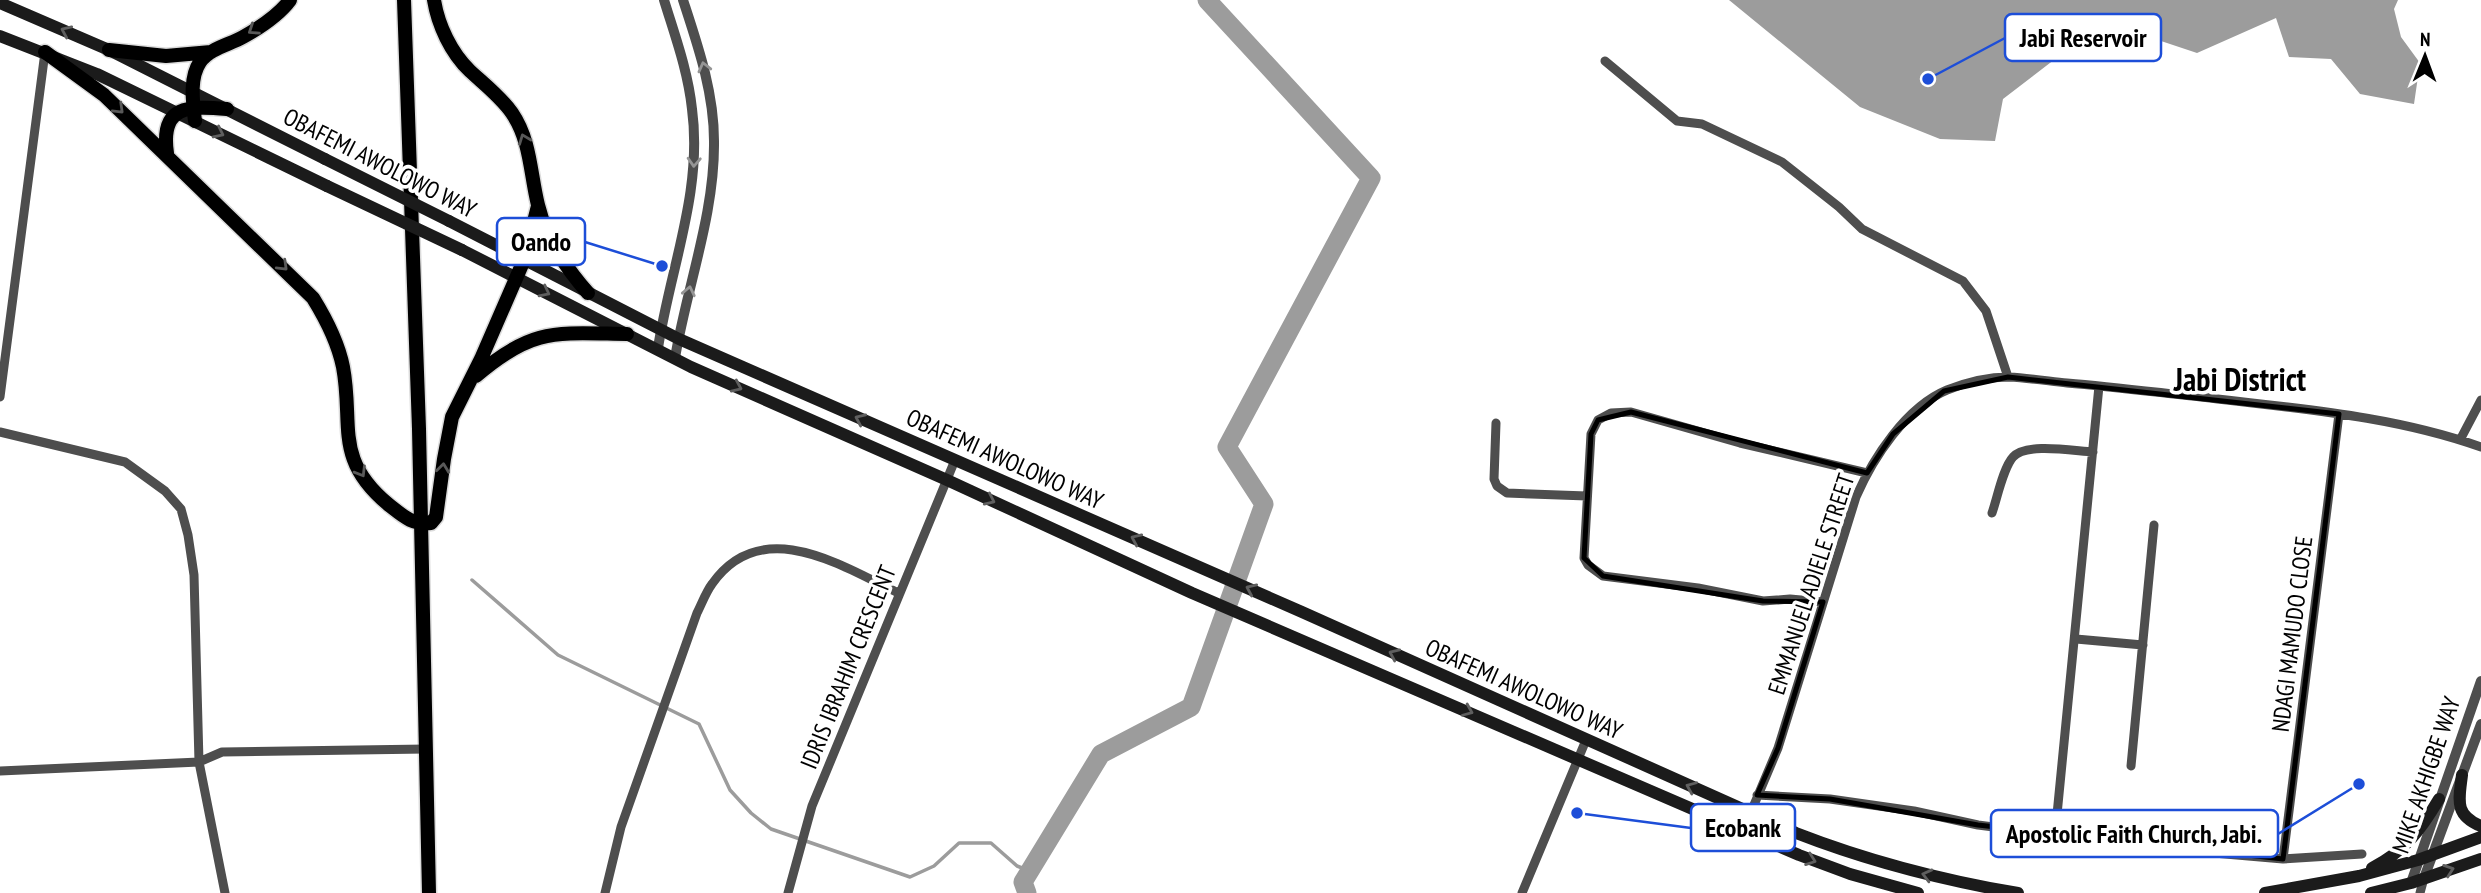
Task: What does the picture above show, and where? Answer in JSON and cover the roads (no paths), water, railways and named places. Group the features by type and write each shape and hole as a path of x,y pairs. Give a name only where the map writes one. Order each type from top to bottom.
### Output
{"main road":[{"path":"195,114 192,92 200,62 211,52 244,37 290,0"},
{"path":"404,0 419,429 429,893"},
{"path":"434,0 436,13 454,51 467,68 511,112 523,133 530,155 538,206 550,240 560,258 588,293"},
{"name":"OBAFEMI AWOLOWO WAY","path":"0,3 109,50 678,339 1303,612 1796,833 1859,857 1933,877 2018,893"},
{"path":"0,36 97,74 178,112 195,114 227,109"},
{"path":"109,50 166,56 211,52"},
{"path":"45,52 90,83 167,153 313,298 339,351 343,368 346,433 359,470 384,501 402,517 421,524 431,523 436,517 447,437 453,417 524,260 538,206"},
{"path":"167,153 166,126 178,112"},
{"name":"OBAFEMI AWOLOWO WAY","path":"195,114 327,186 462,250 704,373 947,480 1192,593 1799,855 1850,874 1918,893"},
{"path":"467,384 499,356 519,344 541,336 566,333 627,334"},
{"path":"2462,775 2459,798 2462,814 2467,820 2481,826"},
{"path":"2352,878 2408,845 2422,828 2439,799"},
{"path":"2265,893 2352,878 2418,860 2481,836"},
{"path":"2371,893 2409,888 2424,878 2481,859"}],"street":[{"path":"658,348 688,205 694,155 688,85 681,52 664,0"},
{"path":"676,358 711,186 715,139 709,89 683,0"},
{"path":"0,397 45,52"},
{"path":"1605,61 1677,121 1702,124 1782,162 1862,229 1963,281 1986,311 2008,377"},
{"name":"EMMANUEL ADIELE STREET","path":"1751,812 1778,748 1856,497 1867,473 1893,434 1917,410 1944,391 1977,380 2008,377 2099,386 2392,422 2481,447"},
{"path":"2055,835 2099,386"},
{"path":"2460,440 2481,400"},
{"path":"1823,602 1790,599 1763,601 1698,588 1603,576 1588,565 1584,558 1591,434 1598,420 1611,413 1631,412 1740,443 1867,473"},
{"name":"NDAGI MAMUDO CLOSE","path":"2283,859 2339,414"},
{"path":"1496,423 1494,479 1497,486 1507,493 1587,496"},
{"path":"0,432 125,462 165,491 181,509 194,575 199,762 225,893"},
{"path":"1992,513 2011,459 2019,451 2032,448 2093,452"},
{"name":"IDRIS IBRAHIM CRESCENT","path":"788,893 812,806 898,593 956,460"},
{"path":"2131,766 2154,525"},
{"path":"605,893 621,827 697,613 712,583 733,562 756,551 776,549 804,551 835,562 898,593"},
{"path":"2076,639 2143,645"},
{"name":"MIKE AKHIGBE WAY","path":"2409,888 2481,681"},
{"name":"MIKE AKHIGBE WAY","path":"2424,878 2481,724"},
{"path":"1522,893 1586,740"},
{"path":"0,771 199,762 222,752 426,749"},
{"path":"1757,795 1830,799 1914,811 1978,825 2156,848 2283,859 2362,854"},
{"path":"2420,893 2424,878"}],"waterway":[{"path":"1027,893 1023,882 1101,754 1191,707 1264,504 1227,447 1371,178 1207,0"},
{"path":"472,580 558,655 699,724 730,790 751,813 771,829 910,877 934,866 959,843 991,843 1017,866 1030,871"}],"place":[{"name":"Jabi Reservoir","path":"1928,79"},
{"name":"Oando","path":"662,266"},
{"name":"Apostolic Faith Church, Jabi.","path":"2359,784"},
{"name":"Ecobank","path":"1577,813"}],"district":[{"name":"Jabi District","path":"2240,379"}]}
